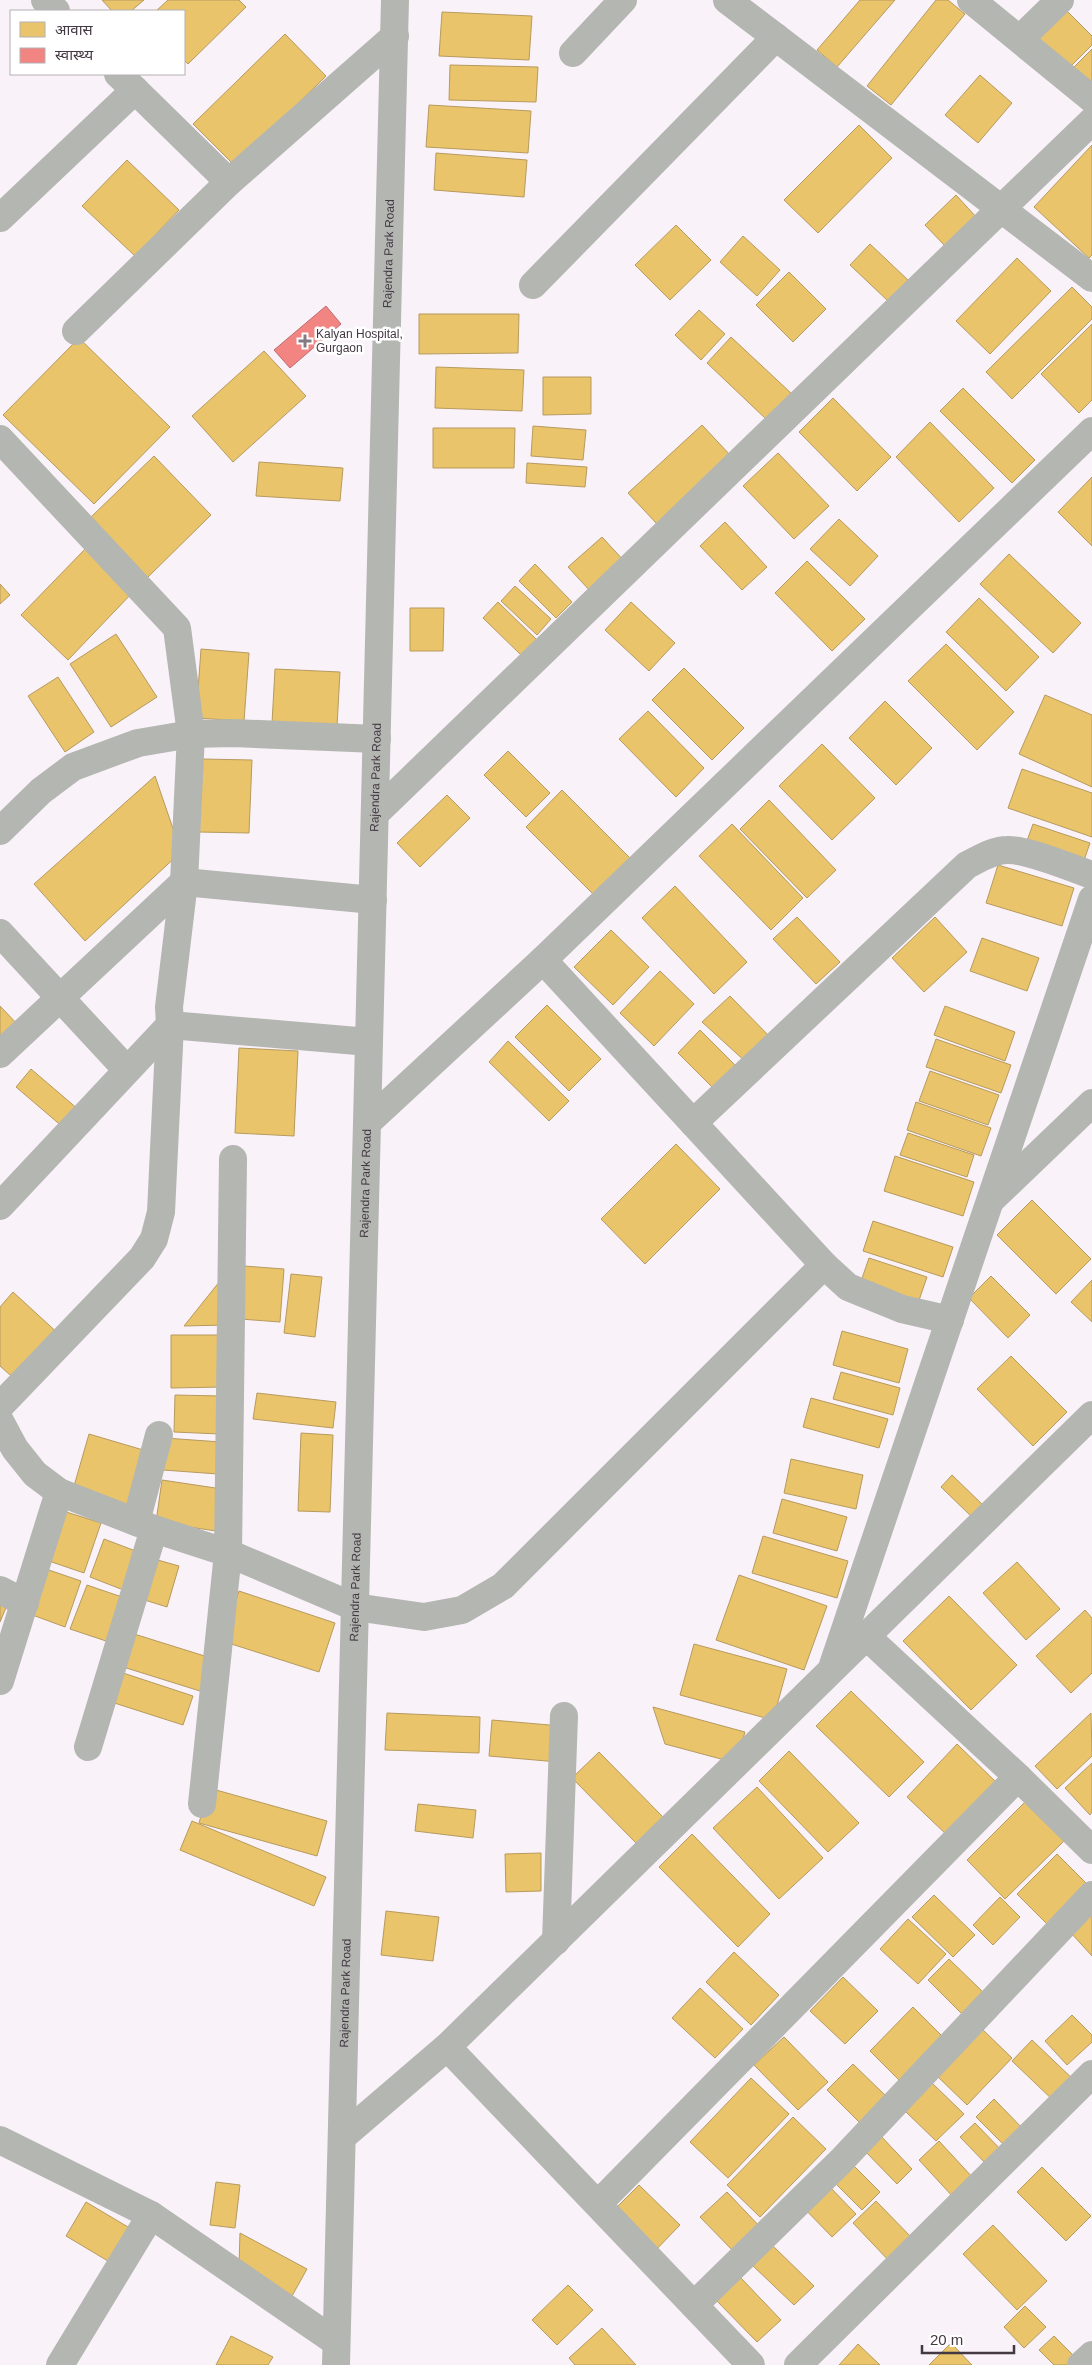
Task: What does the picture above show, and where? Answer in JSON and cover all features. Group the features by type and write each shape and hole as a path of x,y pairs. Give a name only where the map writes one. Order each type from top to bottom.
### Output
{"street":[{"path":"45,0 55,10"},
{"name":"Rajendra Park Road","path":"336,2354 396,0"},
{"path":"573,53 623,0"},
{"path":"727,0 1092,278"},
{"path":"971,0 1092,99"},
{"path":"1020,39 1060,0"},
{"path":"76,331 229,182 395,36"},
{"path":"533,285 776,37"},
{"path":"0,218 127,82 229,182"},
{"path":"375,814 1092,121"},
{"path":"367,1123 543,960 1092,431"},
{"path":"0,439 177,628 191,734 184,882 169,1007 170,1025 161,1212 154,1240 142,1258 0,1406"},
{"path":"0,831 42,791 73,767 138,743 191,734 233,733 377,739"},
{"path":"693,1123 967,865 984,856 1007,850 1026,853 1092,875"},
{"path":"0,1054 184,882 373,900"},
{"path":"831,1672 1092,899"},
{"path":"0,933 127,1070"},
{"path":"543,960 824,1265 848,1286 902,1309 950,1320"},
{"path":"170,1025 369,1042"},
{"path":"0,1206 170,1025"},
{"path":"989,1203 1092,1102"},
{"path":"202,1804 228,1553 233,1158"},
{"path":"0,1421 15,1449 35,1474 59,1492 145,1525 228,1553 355,1607 424,1617 462,1610 503,1586 824,1265"},
{"path":"342,2137 447,2047 1092,1415"},
{"path":"88,1747 145,1525 159,1435"},
{"path":"0,1681 59,1492"},
{"path":"0,1590 25,1603"},
{"path":"866,1636 1018,1777 1092,1850"},
{"path":"556,1941 564,1716"},
{"path":"598,2204 1018,1777"},
{"path":"694,2305 841,2160 1092,1894"},
{"path":"447,2047 751,2365"},
{"path":"798,2365 1092,2074"},
{"path":"0,2140 151,2215 336,2354"},
{"path":"60,2365 151,2215"},
{"path":"1081,2365 1092,2355"}],"building: आवास":[{"path":"102,0 144,0 132,10 111,10"},
{"path":"168,0 239,0 246,7 188,64 185,61 185,10 157,10"},
{"path":"860,0 895,0 837,67 817,50"},
{"path":"936,0 948,0 965,14 891,105 867,86"},
{"path":"1066,10 1092,36 1092,45 1069,68 1038,38"},
{"path":"442,12 532,16 529,60 439,56"},
{"path":"285,34 326,76 235,166 193,124"},
{"path":"1092,49 1092,94 1069,72"},
{"path":"450,65 538,67 536,102 449,100"},
{"path":"980,75 1012,103 978,143 945,115"},
{"path":"429,105 531,111 528,153 426,147"},
{"path":"859,125 892,158 818,233 784,200"},
{"path":"1092,145 1092,255 1089,258 1034,207"},
{"path":"436,153 527,160 524,197 434,190"},
{"path":"127,160 179,210 135,256 82,206"},
{"path":"956,195 978,219 947,248 925,225"},
{"path":"676,225 711,260 670,300 635,265"},
{"path":"743,236 780,270 757,296 720,262"},
{"path":"870,244 908,280 888,301 850,265"},
{"path":"1017,258 1051,291 990,354 956,321"},
{"path":"789,272 826,309 793,342 756,305"},
{"path":"1072,287 1092,307 1092,319 1012,399 986,372"},
{"path":"699,310 725,334 701,360 675,335"},
{"path":"419,314 519,314 518,353 419,354"},
{"path":"1092,324 1092,400 1079,413 1041,374"},
{"path":"731,337 792,394 767,420 707,363"},
{"path":"79,338 170,427 94,504 3,415"},
{"path":"264,351 306,396 233,462 192,416"},
{"path":"436,367 524,370 522,411 435,408"},
{"path":"543,377 591,377 591,414 543,415"},
{"path":"963,388 1035,460 1012,483 940,411"},
{"path":"833,398 891,457 857,491 799,432"},
{"path":"930,422 994,488 959,522 896,457"},
{"path":"702,425 731,456 657,524 628,493"},
{"path":"533,426 586,430 583,460 531,456"},
{"path":"433,428 515,428 514,468 433,468"},
{"path":"778,453 829,506 794,539 743,486"},
{"path":"154,456 211,515 147,578 89,519"},
{"path":"259,462 343,468 340,501 256,496"},
{"path":"527,463 587,467 585,487 526,483"},
{"path":"1092,477 1092,546 1058,512"},
{"path":"839,519 878,556 850,586 810,549"},
{"path":"725,522 767,567 742,590 700,546"},
{"path":"602,537 626,563 592,593 568,567"},
{"path":"88,546 135,590 68,660 21,615"},
{"path":"1009,554 1081,623 1053,653 980,584"},
{"path":"807,561 865,619 832,651 775,593"},
{"path":"535,564 572,602 556,618 519,581"},
{"path":"0,584 10,595 0,604"},
{"path":"515,586 551,619 537,635 501,601"},
{"path":"979,598 1039,657 1006,691 946,632"},
{"path":"498,602 537,640 521,655 483,618"},
{"path":"631,602 675,643 649,671 605,630"},
{"path":"410,608 444,608 443,651 410,651"},
{"path":"116,634 157,697 111,727 70,664"},
{"path":"946,644 1014,712 977,750 908,681"},
{"path":"201,649 249,653 244,721 196,718"},
{"path":"684,668 744,728 712,760 652,700"},
{"path":"275,669 340,672 337,726 272,723"},
{"path":"58,677 94,732 65,752 28,696"},
{"path":"1045,695 1092,715 1092,787 1019,754"},
{"path":"885,701 932,748 896,785 849,738"},
{"path":"648,711 704,768 676,797 619,739"},
{"path":"822,744 875,798 832,840 779,786"},
{"path":"508,751 550,793 526,817 484,775"},
{"path":"202,759 252,760 249,833 199,832"},
{"path":"1022,769 1092,793 1092,837 1008,808"},
{"path":"155,776 181,852 85,941 34,884"},
{"path":"562,790 630,858 594,895 526,827"},
{"path":"447,795 470,818 420,867 397,843"},
{"path":"769,800 836,870 807,898 740,829"},
{"path":"732,824 803,898 771,930 699,856"},
{"path":"1033,824 1090,843 1081,869 1024,849"},
{"path":"998,865 1074,888 1062,926 986,903"},
{"path":"675,886 747,962 714,994 642,918"},
{"path":"797,917 840,962 816,984 773,939"},
{"path":"935,917 967,952 924,992 892,958"},
{"path":"611,930 649,967 613,1005 574,967"},
{"path":"982,938 1039,958 1027,991 970,971"},
{"path":"660,971 694,1004 654,1046 620,1013"},
{"path":"730,996 771,1038 747,1063 702,1022"},
{"path":"547,1005 601,1059 569,1091 515,1037"},
{"path":"0,1006 20,1027 0,1046"},
{"path":"945,1006 1015,1032 1005,1061 934,1035"},
{"path":"700,1030 741,1071 719,1094 678,1053"},
{"path":"936,1039 1011,1065 1001,1093 926,1067"},
{"path":"508,1041 569,1101 549,1121 489,1062"},
{"path":"239,1048 298,1051 294,1136 235,1133"},
{"path":"31,1069 79,1110 64,1128 16,1087"},
{"path":"930,1071 999,1095 988,1125 919,1101"},
{"path":"916,1102 991,1128 981,1156 907,1130"},
{"path":"908,1133 974,1155 967,1177 900,1155"},
{"path":"676,1144 720,1189 645,1264 601,1219"},
{"path":"895,1156 974,1182 963,1216 884,1191"},
{"path":"1032,1200 1091,1259 1056,1294 997,1235"},
{"path":"873,1221 953,1247 943,1277 863,1251"},
{"path":"869,1258 927,1277 916,1309 858,1290"},
{"path":"244,1266 284,1269 280,1322 240,1319"},
{"path":"291,1274 322,1277 315,1337 284,1333"},
{"path":"224,1276 226,1325 184,1326"},
{"path":"991,1276 1030,1315 1008,1338 969,1298"},
{"path":"1092,1280 1092,1322 1071,1302"},
{"path":"13,1292 61,1336 19,1383 0,1366 0,1307"},
{"path":"842,1331 908,1349 899,1383 833,1365"},
{"path":"171,1335 222,1335 222,1387 171,1388"},
{"path":"1011,1356 1067,1412 1033,1446 977,1389"},
{"path":"841,1372 900,1388 893,1415 833,1399"},
{"path":"257,1393 336,1402 333,1428 253,1419"},
{"path":"175,1395 221,1396 220,1434 174,1432"},
{"path":"811,1398 888,1419 879,1448 803,1427"},
{"path":"301,1433 333,1435 330,1512 298,1511"},
{"path":"89,1434 150,1452 133,1511 72,1493"},
{"path":"165,1438 221,1442 218,1474 163,1470"},
{"path":"791,1459 863,1475 856,1509 784,1493"},
{"path":"952,1475 986,1508 975,1520 941,1487"},
{"path":"162,1480 222,1489 216,1531 156,1522"},
{"path":"782,1499 847,1517 837,1551 773,1533"},
{"path":"60,1510 101,1523 84,1573 43,1559"},
{"path":"763,1536 848,1561 837,1598 752,1573"},
{"path":"104,1539 141,1553 126,1591 90,1577"},
{"path":"147,1557 179,1566 167,1607 135,1597"},
{"path":"1017,1562 1060,1609 1026,1640 983,1593"},
{"path":"43,1568 81,1581 65,1627 27,1613"},
{"path":"739,1575 827,1606 804,1670 716,1640"},
{"path":"87,1585 122,1597 106,1641 70,1629"},
{"path":"239,1591 335,1623 319,1672 222,1641"},
{"path":"949,1596 1017,1665 971,1710 903,1641"},
{"path":"0,1600 8,1603 0,1622"},
{"path":"1085,1610 1092,1618 1092,1673 1071,1693 1036,1656"},
{"path":"131,1633 211,1658 200,1691 120,1666"},
{"path":"694,1644 787,1669 773,1720 680,1695"},
{"path":"114,1670 193,1696 183,1725 105,1700"},
{"path":"851,1691 924,1762 889,1797 816,1726"},
{"path":"653,1707 745,1732 736,1763 665,1744"},
{"path":"387,1713 480,1717 479,1753 385,1750"},
{"path":"1091,1713 1092,1756 1057,1789 1035,1766"},
{"path":"492,1720 561,1726 558,1762 489,1756"},
{"path":"957,1744 998,1784 948,1836 907,1797"},
{"path":"789,1751 859,1823 828,1852 759,1781"},
{"path":"599,1752 663,1817 636,1843 572,1778"},
{"path":"1092,1763 1092,1812 1090,1815 1065,1788"},
{"path":"757,1787 823,1858 779,1899 713,1828"},
{"path":"209,1788 327,1821 317,1856 199,1823"},
{"path":"1027,1800 1066,1839 1005,1899 967,1860"},
{"path":"418,1804 476,1810 473,1838 415,1831"},
{"path":"192,1821 326,1877 314,1906 180,1850"},
{"path":"692,1834 770,1914 738,1947 659,1867"},
{"path":"541,1853 541,1891 506,1892 505,1854"},
{"path":"1057,1854 1092,1889 1054,1931 1017,1894"},
{"path":"934,1895 975,1935 953,1957 912,1917"},
{"path":"1000,1897 1020,1917 993,1945 973,1925"},
{"path":"386,1911 439,1917 433,1961 381,1955"},
{"path":"1092,1913 1092,1956 1071,1933"},
{"path":"908,1919 946,1954 918,1984 880,1949"},
{"path":"734,1952 779,1995 751,2025 706,1982"},
{"path":"949,1959 985,1994 963,2015 928,1980"},
{"path":"843,1977 878,2011 845,2044 810,2011"},
{"path":"700,1988 743,2029 715,2058 672,2018"},
{"path":"913,2007 947,2041 904,2085 870,2051"},
{"path":"1072,2015 1092,2035 1092,2042 1067,2065 1045,2041"},
{"path":"980,2027 1012,2058 967,2105 935,2074"},
{"path":"784,2037 828,2082 798,2110 754,2065"},
{"path":"1032,2040 1077,2083 1057,2104 1012,2061"},
{"path":"853,2064 888,2098 862,2125 827,2090"},
{"path":"751,2078 789,2114 728,2178 690,2142"},
{"path":"931,2082 964,2114 936,2141 904,2110"},
{"path":"994,2099 1029,2135 1011,2152 976,2117"},
{"path":"793,2117 826,2149 760,2217 727,2185"},
{"path":"975,2123 1005,2154 990,2168 960,2137"},
{"path":"879,2134 912,2169 897,2184 863,2149"},
{"path":"939,2141 974,2179 954,2198 919,2160"},
{"path":"849,2161 880,2192 862,2210 831,2179"},
{"path":"1042,2167 1091,2216 1066,2241 1017,2192"},
{"path":"216,2182 240,2185 235,2228 210,2225"},
{"path":"825,2182 856,2214 832,2237 801,2205"},
{"path":"639,2185 680,2225 651,2255 609,2215"},
{"path":"727,2192 763,2230 737,2255 700,2217"},
{"path":"876,2201 914,2240 891,2263 853,2223"},
{"path":"86,2202 133,2230 113,2264 66,2236"},
{"path":"993,2225 1047,2281 1017,2310 963,2254"},
{"path":"240,2233 307,2269 292,2296 239,2265"},
{"path":"771,2244 814,2286 794,2305 751,2264"},
{"path":"740,2277 781,2320 757,2342 716,2300"},
{"path":"568,2285 593,2310 557,2345 532,2320"},
{"path":"1025,2306 1046,2327 1024,2348 1004,2327"},
{"path":"602,2328 636,2365 575,2365 569,2358"},
{"path":"231,2336 273,2357 268,2365 216,2365"},
{"path":"1054,2336 1080,2362 1077,2365 1054,2365 1039,2350"},
{"path":"951,2343 972,2365 929,2365"},
{"path":"858,2344 880,2365 839,2365"}],"building: स्वास्थ्य":[{"path":"326,306 341,324 290,368 274,350"}],"place":[{"name":"Kalyan Hospital, Gurgaon","path":"305,341"}]}
